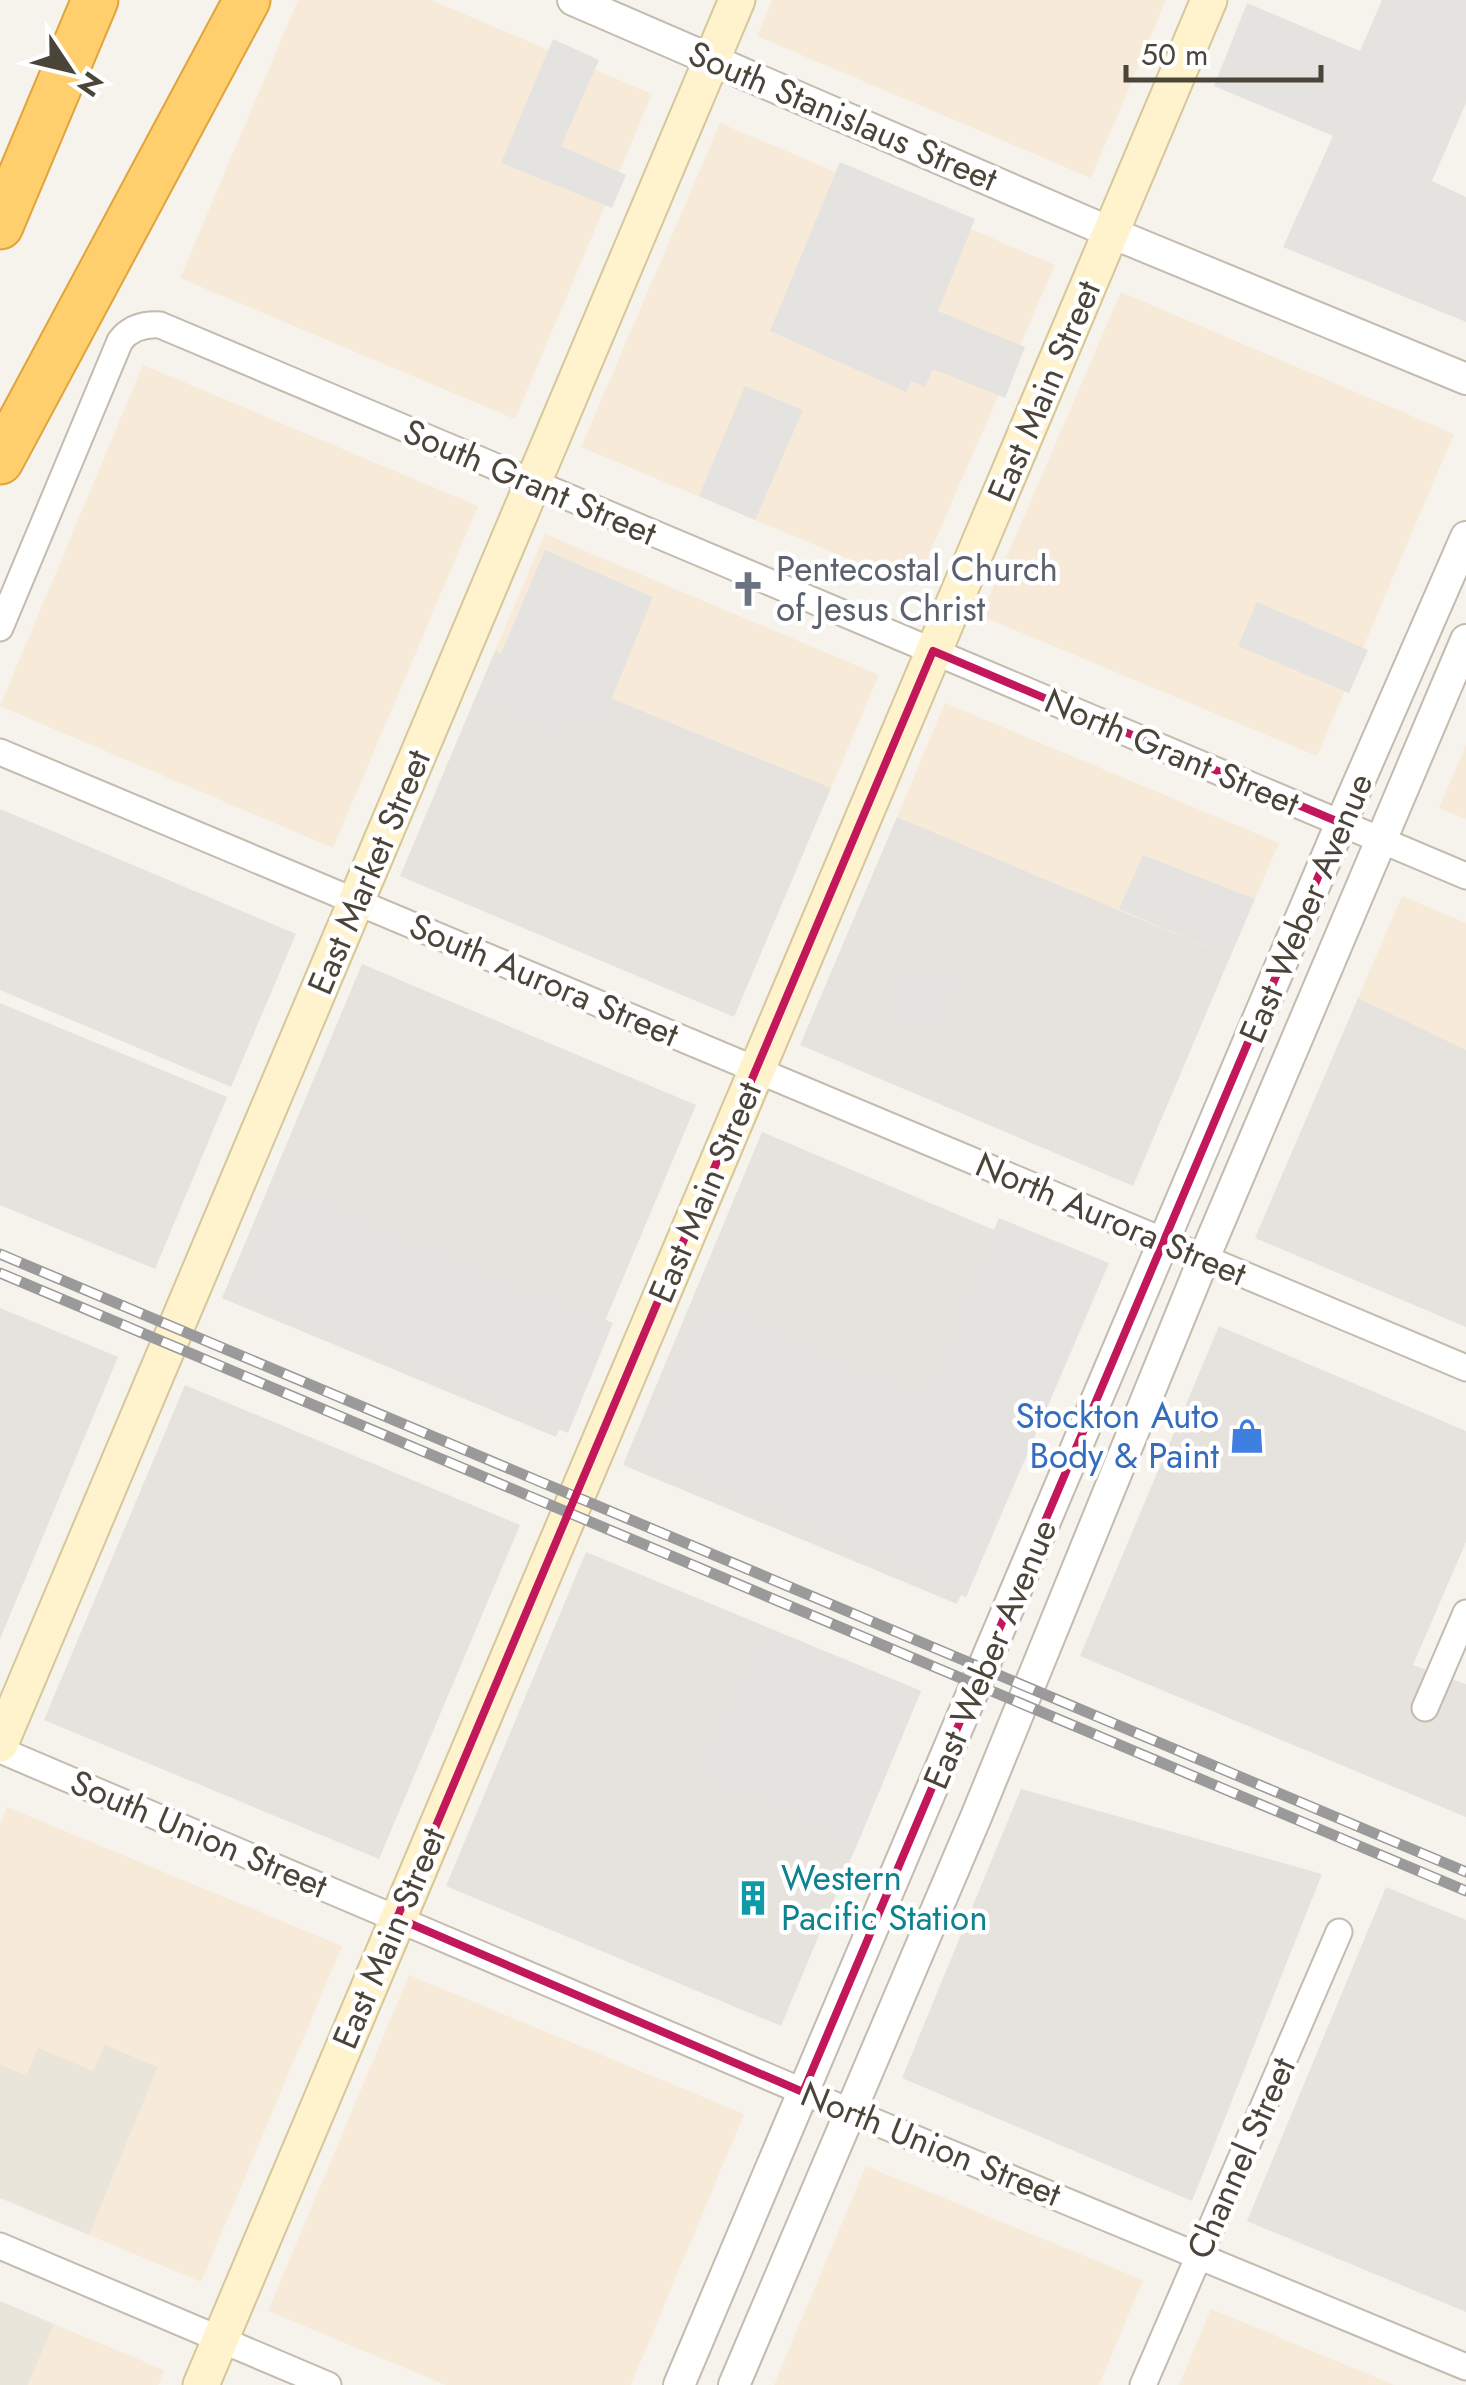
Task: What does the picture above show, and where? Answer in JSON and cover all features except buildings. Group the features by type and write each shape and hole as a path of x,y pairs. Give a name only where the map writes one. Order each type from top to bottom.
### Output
{"highway":[{"path":"0,226 95,0"},
{"path":"0,460 247,0"}],"main road":[{"name":"East Market Street","path":"0,1747 737,0"},
{"name":"East Main Street","path":"200,2385 1209,0"}],"street":[{"name":"South Stanislaus Street","path":"573,0 1112,233 1466,378"},
{"name":"South Grant Street","path":"0,628 120,340 146,324 160,325 933,651"},
{"name":"East Weber Avenue","path":"679,2385 1466,537"},
{"name":"East Weber Avenue","path":"734,2385 1466,640"},
{"name":"North Grant Street","path":"933,651 1466,876"},
{"name":"South Aurora Street","path":"0,752 756,1070"},
{"name":"North Aurora Street","path":"756,1070 1466,1368"},
{"path":"1425,1708 1466,1613"},
{"name":"South Union Street","path":"0,1747 397,1918"},
{"name":"North Union Street","path":"397,1918 803,2092 1466,2367"},
{"name":"Channel Street","path":"1143,2385 1340,1932"},
{"path":"0,2246 328,2385"}],"highlighted area":[{"path":"933,651 1341,823 803,2092 397,1918"}],"shaded area":[{"path":"298,0 431,0 652,94 515,419 180,278"},
{"path":"772,0 1166,0 1091,178 757,36"},
{"path":"1382,0 1466,0 1466,103 1432,181 1466,197 1466,322 1283,247 1333,136 1214,86 1247,3 1360,51"},
{"path":"553,39 599,60 561,146 626,175 612,208 501,163"},
{"path":"720,123 1055,265 915,587 581,447"},
{"path":"840,162 975,219 938,311 1025,347 1005,398 933,369 925,387 911,381 906,392 770,331"},
{"path":"1121,292 1454,434 1317,756 981,616"},
{"path":"143,365 478,506 333,848 0,706"},
{"path":"745,386 803,410 755,520 699,496"},
{"path":"545,534 879,675 831,788 495,651"},
{"path":"545,550 653,597 598,732 566,718 558,738 479,705"},
{"path":"1257,602 1368,650 1349,693 1238,646"},
{"path":"495,651 831,788 734,1017 400,876"},
{"path":"945,703 1279,843 1230,957 897,817"},
{"path":"1466,745 1466,819 1439,808"},
{"path":"0,809 296,934 231,1087 0,990"},
{"path":"897,817 1230,957 1133,1186 800,1045"},
{"path":"1143,855 1255,899 1230,957 1119,909"},
{"path":"1402,896 1466,923 1466,1050 1358,998"},
{"path":"904,957 959,980 936,1035 881,1012"},
{"path":"362,964 696,1105 556,1437 222,1298"},
{"path":"1358,998 1466,1050 1466,1327 1255,1238"},
{"path":"0,1003 227,1097 155,1269 0,1205"},
{"path":"762,1132 1096,1273 957,1604 623,1465"},
{"path":"281,1183 613,1323 568,1433 236,1295"},
{"path":"999,1218 1109,1263 966,1597 636,1456 702,1296 923,1393"},
{"path":"0,1308 118,1357 0,1639"},
{"path":"1219,1326 1466,1431 1466,1542 1413,1665 1466,1684 1466,1817 1080,1656"},
{"path":"185,1385 520,1525 379,1859 44,1720"},
{"path":"586,1552 921,1691 781,2026 446,1886"},
{"path":"762,1626 921,1691 856,1847 696,1774"},
{"path":"1021,1789 1322,1874 1192,2201 902,2078"},
{"path":"7,1807 342,1946 201,2282 89,2235 158,2066 105,2044 93,2071 38,2048 26,2075 0,2064 0,1824"},
{"path":"1386,1887 1466,1920 1466,2312 1247,2221"},
{"path":"409,1975 744,2114 631,2385 446,2385 268,2311"},
{"path":"104,2044 159,2067 89,2235 0,2198 0,2064 26,2075 38,2048"},
{"path":"866,2166 1143,2280 1099,2385 774,2385"},
{"path":"0,2301 54,2324 28,2385 0,2385"},
{"path":"1211,2309 1394,2385 1179,2385"},
{"path":"54,2324 164,2370 158,2385 28,2385"}],"railway":[{"path":"0,1254 1466,1872"},
{"path":"0,1273 1466,1891"}],"place":[{"name":"Pentecostal Church of Jesus Christ","path":"748,589"},
{"name":"Stockton Auto Body & Paint","path":"1247,1436"},
{"name":"Western Pacific Station","path":"753,1898"}]}
